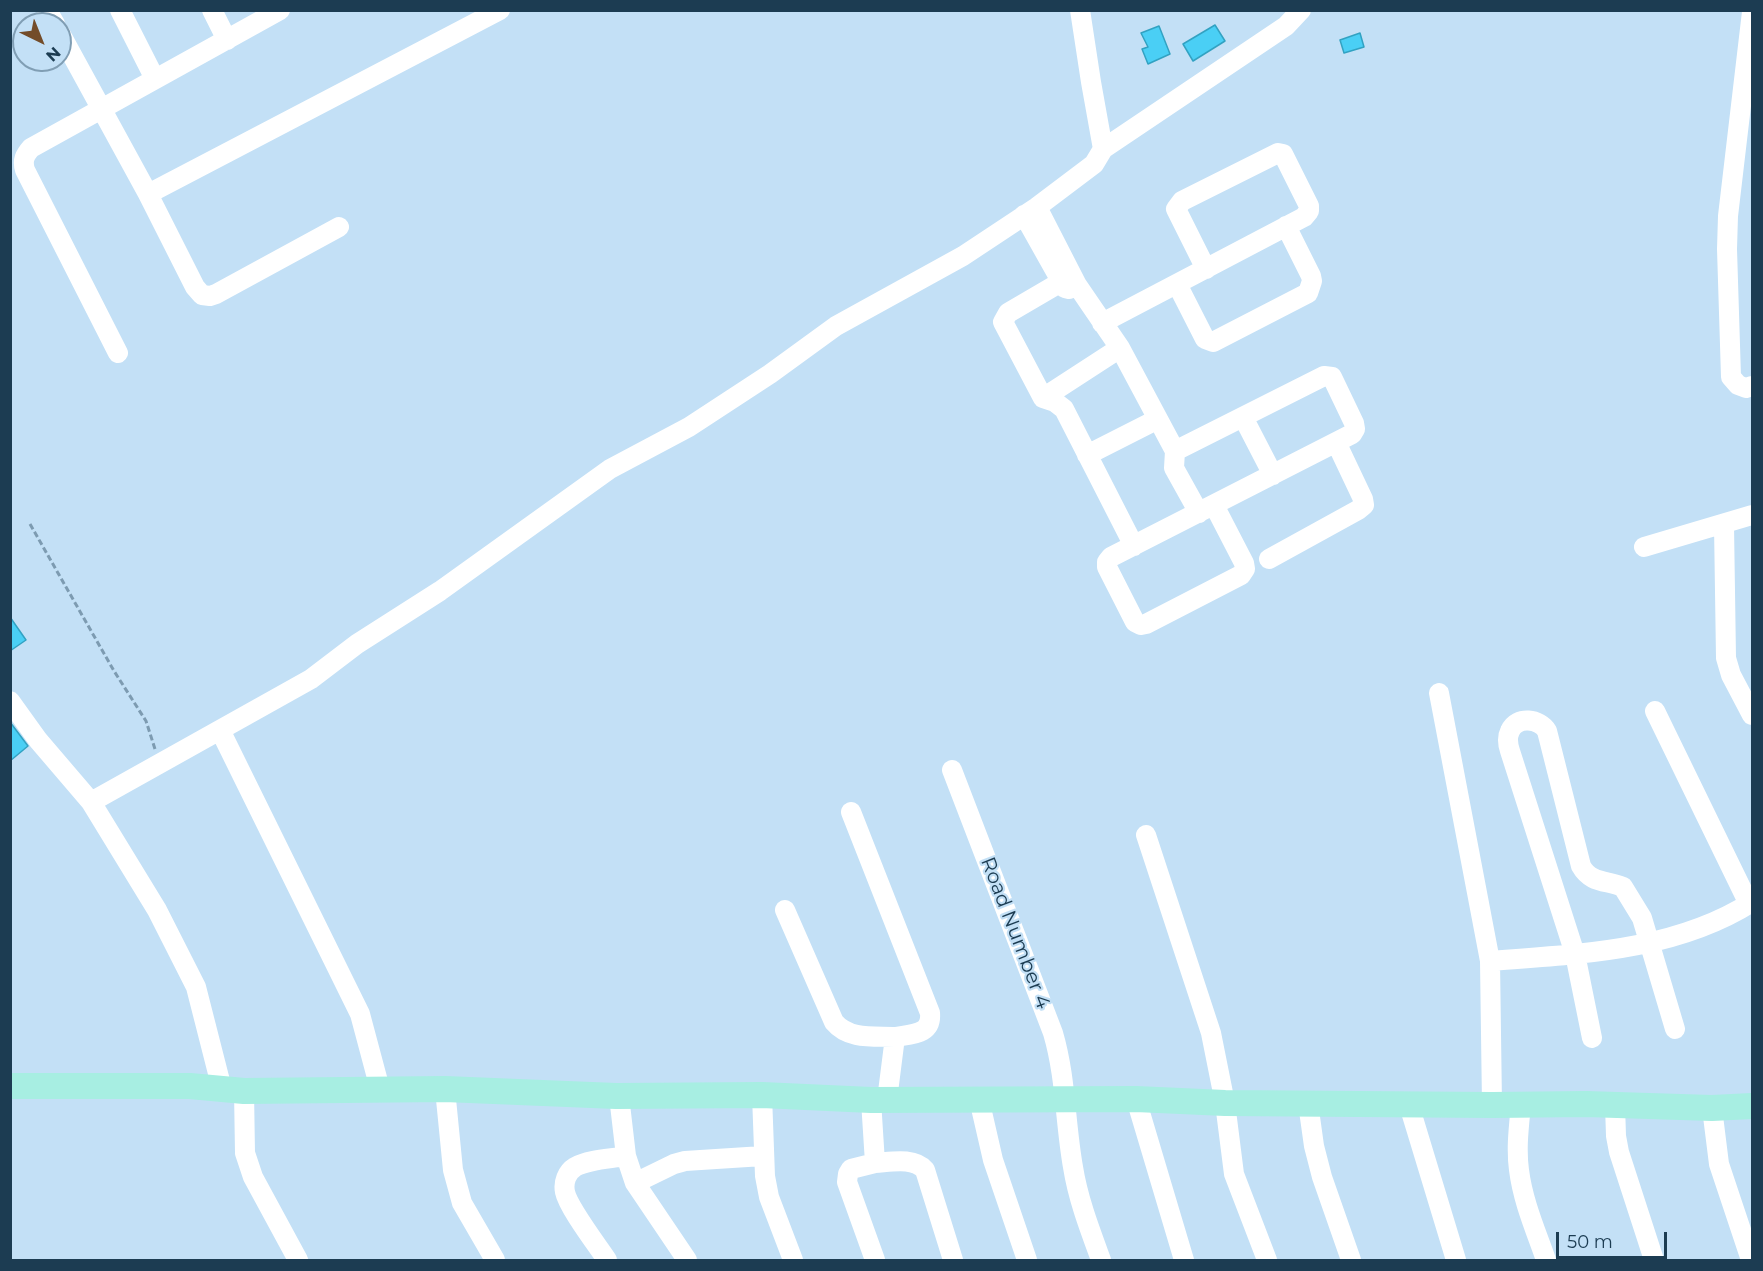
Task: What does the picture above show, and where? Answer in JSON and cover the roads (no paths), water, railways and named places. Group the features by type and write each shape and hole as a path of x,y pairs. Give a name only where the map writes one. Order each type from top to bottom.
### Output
{"main road":[{"path":"10,1086 190,1086 233,1090 445,1089 619,1096 762,1095 879,1100 1136,1099 1225,1103 1492,1106 1521,1104 1712,1108 1752,1106"}],"street":[{"path":"120,10 155,79"},
{"path":"212,10 227,40"},
{"path":"118,353 23,162 26,155 31,148 280,10"},
{"path":"148,194 500,10"},
{"path":"1080,10 1103,149"},
{"path":"91,802 311,679 357,644 440,591 610,469 689,427 770,374 836,326 963,256 1094,164 1103,149 1286,26 1301,10"},
{"path":"1752,12 1749,81 1729,208 1727,261 1731,377 1738,385 1746,388 1752,386"},
{"path":"72,54 148,194 195,287 206,297 216,294 339,227"},
{"path":"1102,323 1178,284 1304,217 1309,211 1309,206 1283,154 1278,153 1177,205 1176,209 1206,269"},
{"path":"1030,211 1069,283 1120,348 1175,451 1174,468 1206,509 1244,563 1245,569 1241,575 1141,625 1135,622 1107,567 1107,562 1111,557 1134,546 1206,509 1273,475 1352,434 1355,429 1332,377 1329,376 1175,451"},
{"path":"1178,284 1205,339 1213,342 1308,293 1311,289 1311,276 1286,226"},
{"path":"1069,283 1008,313 1003,322 1043,398 1064,408 1134,546"},
{"path":"1043,398 1120,348"},
{"path":"1243,417 1273,475"},
{"path":"1088,454 1158,419"},
{"path":"1269,559 1364,505 1336,442"},
{"path":"1644,546 1724,525 1752,515"},
{"path":"1724,525 1726,658 1731,675 1752,715"},
{"path":"1439,693 1490,961 1492,1106"},
{"path":"10,701 38,740 91,802 157,910 196,987 233,1090 245,1153 253,1176 298,1260"},
{"path":"1490,961 1575,954 1651,943 1715,921 1751,903 1655,711"},
{"path":"1592,1038 1575,954 1509,751 1510,730 1516,723 1537,722 1547,731 1581,866 1585,874 1595,880 1623,887 1642,918 1675,1029"},
{"path":"220,730 360,1014 380,1089"},
{"name":"Road Number 4","path":"952,770 1053,1033 1059,1053 1072,1165 1078,1192 1101,1260"},
{"path":"785,910 834,1022 840,1029 848,1034 895,1037 927,1028 931,1022 930,1013 851,812"},
{"path":"1146,835 1211,1033 1225,1103 1234,1174 1267,1260"},
{"path":"875,1162 879,1100 895,1037"},
{"path":"445,1089 453,1170 462,1203 495,1260"},
{"path":"762,1095 763,1156 769,1197 794,1260"},
{"path":"619,1096 626,1156 635,1183 687,1260"},
{"path":"979,1099 993,1160 1027,1260"},
{"path":"1136,1099 1184,1260"},
{"path":"1308,1103 1314,1146 1322,1178 1351,1260"},
{"path":"1521,1104 1518,1136 1519,1170 1526,1206 1546,1260"},
{"path":"1409,1105 1456,1260"},
{"path":"1615,1105 1619,1152 1654,1260"},
{"path":"1712,1108 1719,1164 1751,1260"},
{"path":"607,1260 570,1203 565,1192 565,1180 573,1169 584,1163 626,1156"},
{"path":"635,1183 685,1161 763,1156"},
{"path":"876,1260 847,1182 851,1169 875,1162 912,1162 921,1165 925,1170 953,1260"}]}
